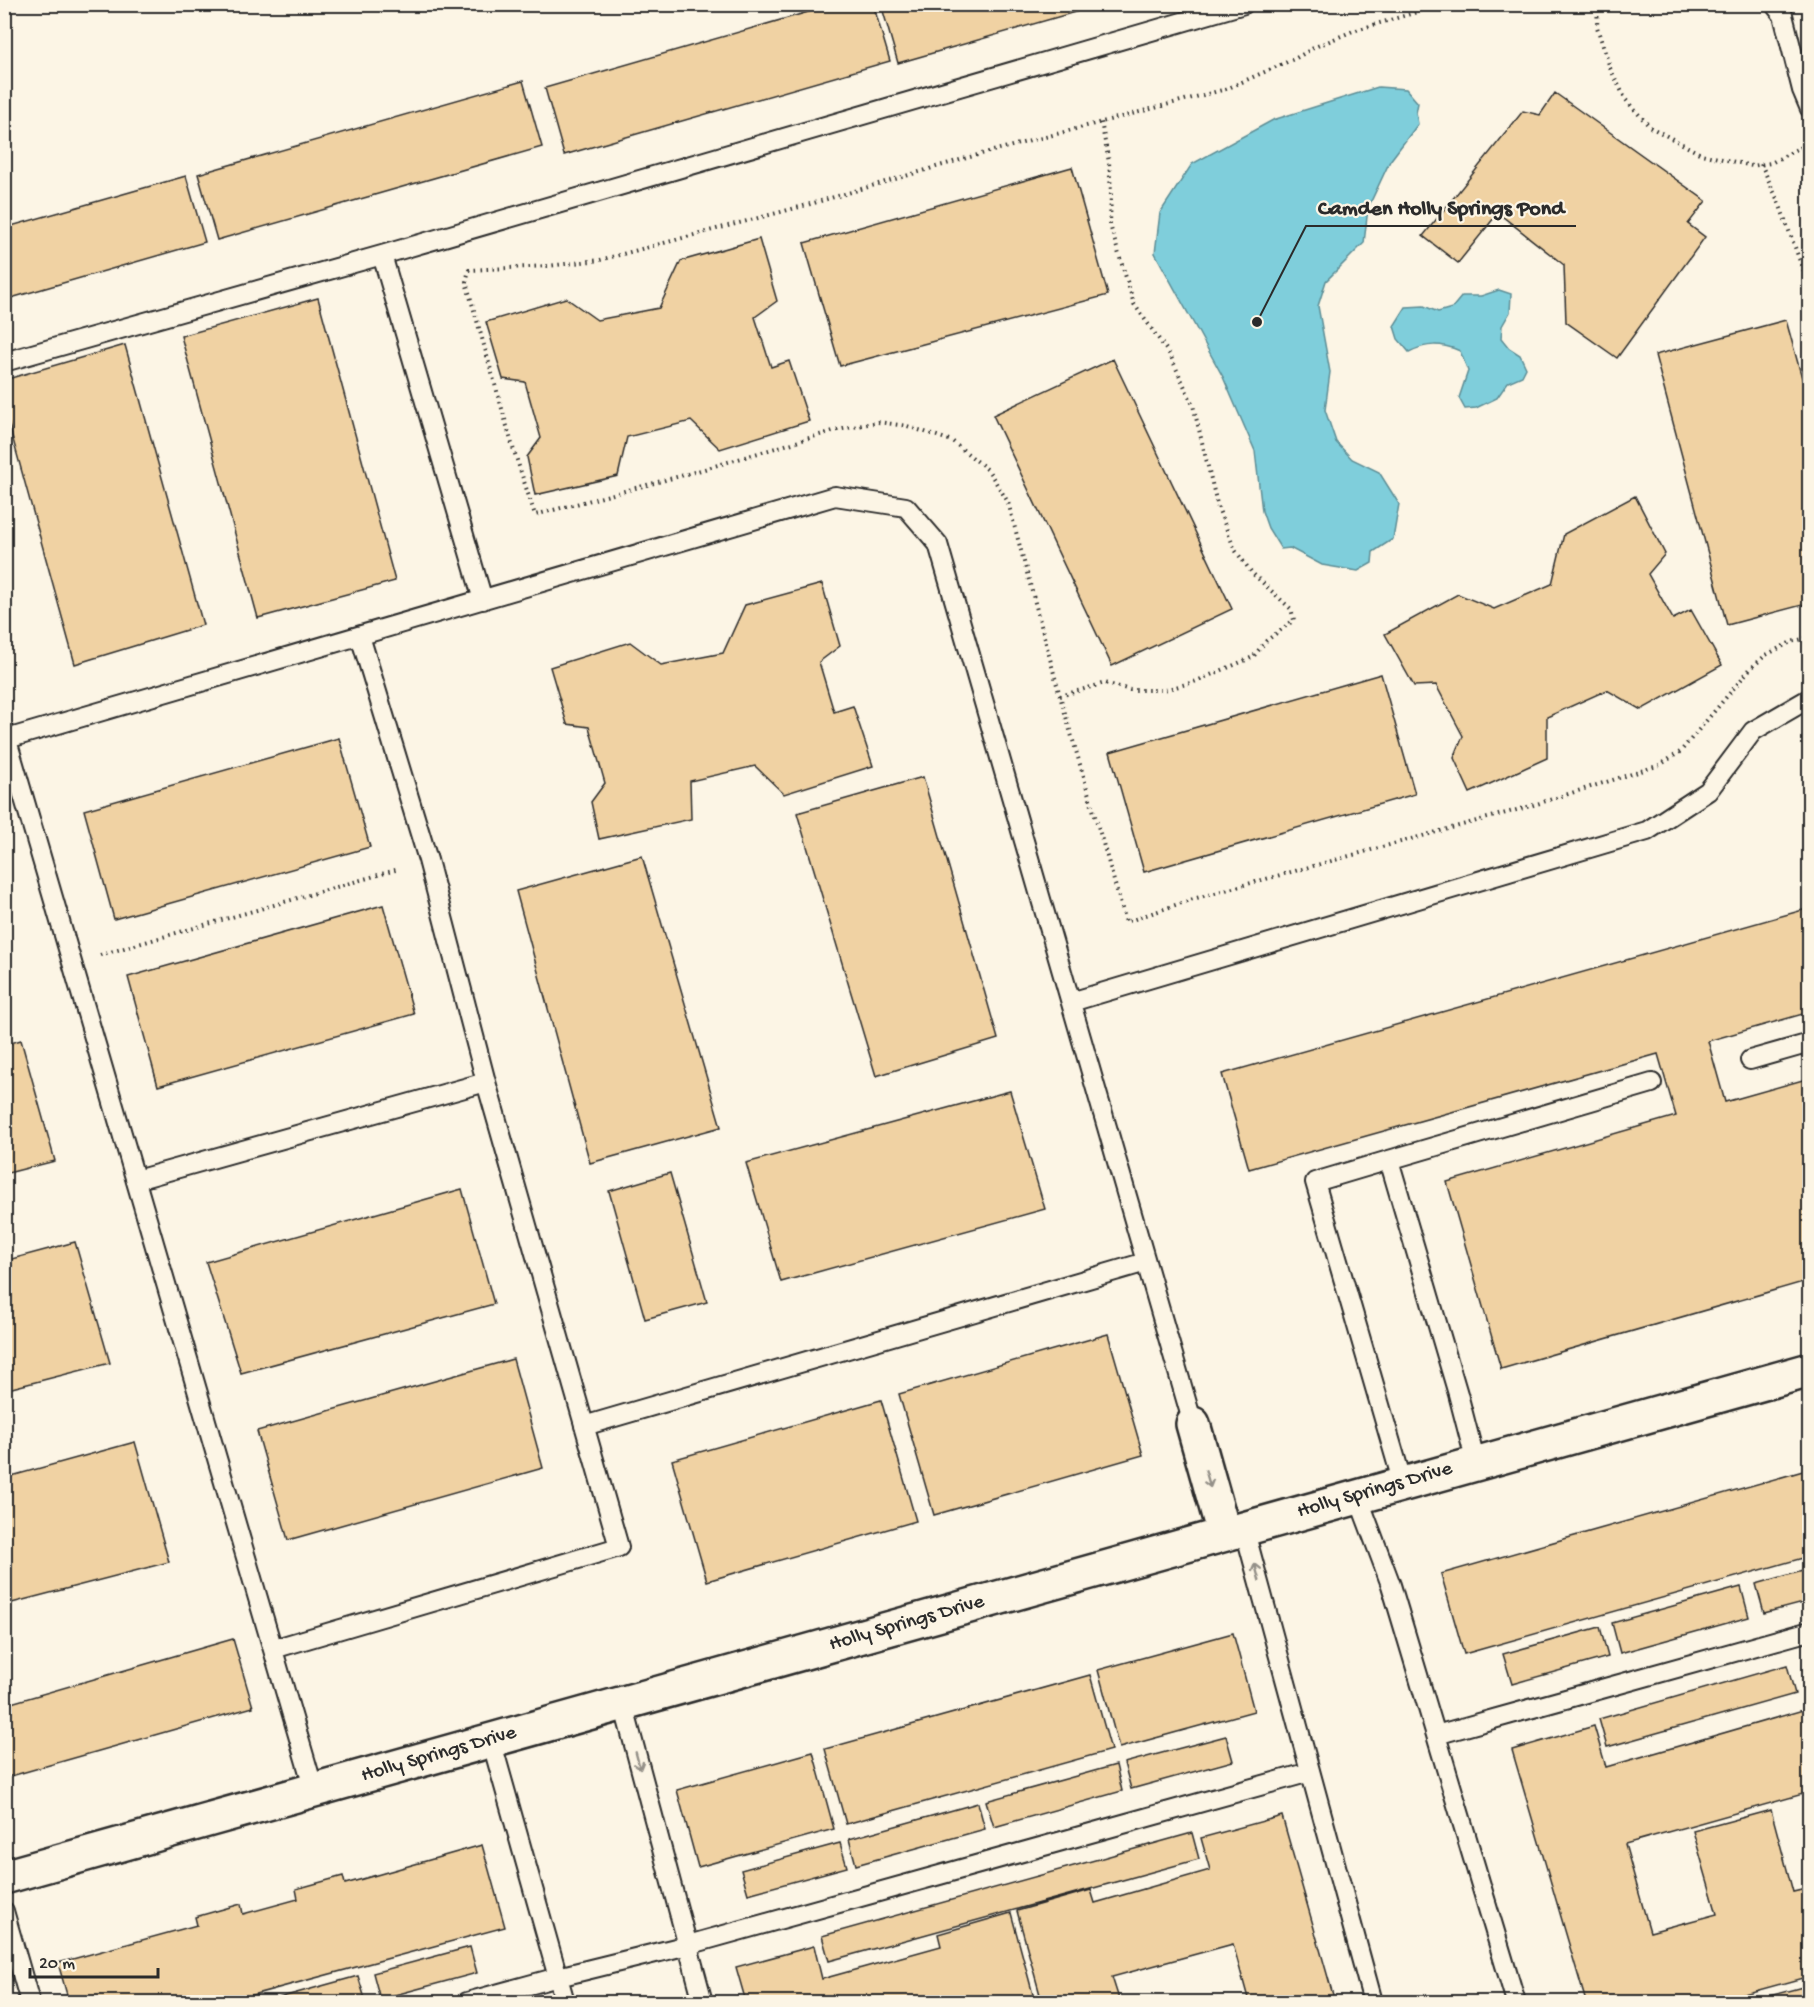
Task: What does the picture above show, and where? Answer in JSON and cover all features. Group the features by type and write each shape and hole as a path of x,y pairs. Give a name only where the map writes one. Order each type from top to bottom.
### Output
{"street":[{"name":"Holly Springs Drive","path":"4,1877 1809,1370"},
{"path":"1192,1424 1234,1531"}],"lane":[{"path":"4,362 382,255 1244,4"},
{"path":"1774,4 1783,15 1809,109"},
{"path":"382,255 483,600"},
{"path":"314,1790 6,735 360,636 834,496 906,507 938,544 1192,1424"},
{"path":"273,1649 619,1547 486,1082 428,861 360,636"},
{"path":"1071,1002 1647,831 1708,791 1753,731 1809,698"},
{"path":"1750,1060 1809,1043"},
{"path":"136,1180 486,1082"},
{"path":"1402,1484 1315,1182 1652,1083"},
{"path":"1389,1160 1476,1463"},
{"path":"584,1426 1146,1262"},
{"path":"1358,1497 1391,1585 1516,2002"},
{"path":"1234,1531 1269,1616 1373,2002"},
{"path":"1436,1736 1809,1630"},
{"path":"623,1704 703,2002"},
{"path":"491,1740 565,2002"},
{"path":"467,2002 558,1977 688,1946 1310,1772"},
{"path":"4,1911 30,2002"}],"path":[{"path":"1444,4 1353,31 1226,89 600,260 548,266 469,270 466,282 535,515 833,432 878,422 907,426 952,441 988,470 1008,502 1060,696 1126,922 1193,899 1524,808 1660,765 1680,752 1750,669 1766,655 1791,642 1809,637"},
{"path":"1598,4 1597,27 1610,68 1626,100 1650,127 1701,154 1752,166 1771,163 1809,142"},
{"path":"1060,696 1104,683 1130,690 1164,690 1194,682 1253,657 1266,641 1294,620 1291,609 1252,573 1235,550 1218,508 1193,405 1170,355 1134,304 1110,225 1109,162 1101,122"},
{"path":"1761,164 1779,203 1809,289"},
{"path":"73,963 428,861"}],"water":[{"path":"1378,87 1406,89 1418,103 1416,113 1418,124 1390,161 1368,208 1364,243 1326,281 1318,306 1330,372 1325,410 1336,442 1352,459 1379,472 1399,504 1393,539 1373,552 1372,563 1358,571 1322,565 1290,548 1281,549 1268,528 1262,511 1255,451 1223,377 1155,253 1160,213 1192,164 1273,120"},
{"path":"1499,290 1511,294 1510,312 1502,326 1501,338 1509,348 1520,355 1526,368 1522,376 1508,382 1497,398 1476,408 1465,409 1459,398 1468,371 1460,351 1434,345 1409,352 1398,339 1394,326 1406,307 1424,306 1438,312 1452,308 1462,296 1481,296"}],"building":[{"path":"836,4 873,4 890,61 564,155 545,88"},
{"path":"881,4 1103,4 898,63"},
{"path":"523,81 542,147 217,240 198,174"},
{"path":"1555,93 1706,201 1688,224 1705,237 1617,358 1566,322 1564,265 1498,213 1458,263 1423,236 1523,111 1540,115"},
{"path":"1072,167 1108,295 840,366 804,243"},
{"path":"186,176 205,242 4,300 4,228"},
{"path":"759,239 777,301 755,317 771,367 789,361 809,421 720,449 691,421 627,437 618,476 535,495 527,457 541,438 525,382 503,379 486,322 566,298 597,320 659,308 681,261"},
{"path":"318,298 395,581 258,618 181,336"},
{"path":"1786,320 1810,407 1810,603 1727,625 1655,355"},
{"path":"125,345 203,625 75,664 4,407 4,380"},
{"path":"1113,359 1232,609 1112,666 993,415"},
{"path":"1635,496 1665,554 1648,574 1673,619 1691,610 1722,665 1641,710 1607,690 1547,717 1547,758 1470,793 1454,758 1463,736 1436,685 1414,686 1385,634 1458,594 1494,609 1552,584 1564,534"},
{"path":"822,584 840,646 819,662 834,712 853,706 873,766 784,794 755,766 690,781 691,819 599,839 591,802 605,783 589,727 567,724 550,667 630,642 661,665 723,653 745,605"},
{"path":"1381,674 1415,794 1144,872 1110,752"},
{"path":"339,738 370,847 114,919 84,810"},
{"path":"923,777 998,1039 876,1076 797,813"},
{"path":"642,856 721,1127 590,1163 516,891"},
{"path":"383,905 414,1014 158,1086 128,977"},
{"path":"1810,908 1810,1012 1708,1041 1725,1102 1810,1078 1810,1280 1501,1369 1447,1182 1676,1116 1658,1054 1249,1169 1222,1074"},
{"path":"21,1040 55,1161 4,1174 4,1045"},
{"path":"1010,1091 1045,1209 781,1282 746,1163"},
{"path":"670,1173 707,1302 645,1319 609,1191"},
{"path":"462,1189 494,1304 241,1373 206,1262"},
{"path":"75,1242 110,1363 4,1390 4,1261"},
{"path":"1108,1334 1143,1455 934,1515 899,1394"},
{"path":"513,1359 543,1468 288,1540 257,1431"},
{"path":"881,1400 916,1521 707,1581 672,1460"},
{"path":"135,1442 169,1562 4,1605 4,1478"},
{"path":"1810,1469 1810,1556 1464,1654 1441,1574"},
{"path":"1810,1569 1810,1601 1764,1613 1756,1584"},
{"path":"1741,1587 1749,1617 1620,1653 1612,1623"},
{"path":"1600,1627 1608,1657 1512,1684 1503,1654"},
{"path":"1233,1633 1254,1711 1119,1748 1098,1670"},
{"path":"233,1639 253,1707 4,1778 4,1705"},
{"path":"1787,1665 1795,1694 1607,1747 1599,1719"},
{"path":"1090,1675 1111,1750 846,1824 825,1749"},
{"path":"1810,1708 1810,1792 1625,1844 1650,1932 1717,1914 1693,1831 1771,1810 1793,1892 1810,1888 1810,1976 1715,2002 1586,2002 1512,1750 1594,1726 1606,1767"},
{"path":"1226,1736 1233,1761 1131,1789 1124,1763"},
{"path":"813,1752 834,1829 698,1867 677,1790"},
{"path":"1116,1765 1122,1791 994,1827 986,1801"},
{"path":"978,1803 985,1829 856,1865 849,1839"},
{"path":"1282,1816 1335,2002 1249,2002 1233,1944 1112,1977 1120,2002 1042,2002 1017,1911 1091,1890 1095,1903 1210,1870 1201,1838"},
{"path":"1192,1833 1199,1859 829,1961 822,1936"},
{"path":"840,1843 847,1867 748,1894 741,1870"},
{"path":"482,1845 505,1927 226,2002 69,2002 58,1963 197,1925 195,1917 241,1904 243,1914 298,1899 296,1889 343,1876 345,1884"},
{"path":"1011,1913 1035,2002 746,2002 736,1967 814,1946 822,1979 941,1946 938,1934"},
{"path":"470,1947 477,1973 380,1999 373,1973"},
{"path":"358,1976 366,2002 264,2002"},
{"path":"1810,1985 1810,2002 1747,2002"}],"place":[{"name":"Camden Holly Springs Pond","path":"1257,322"}]}
